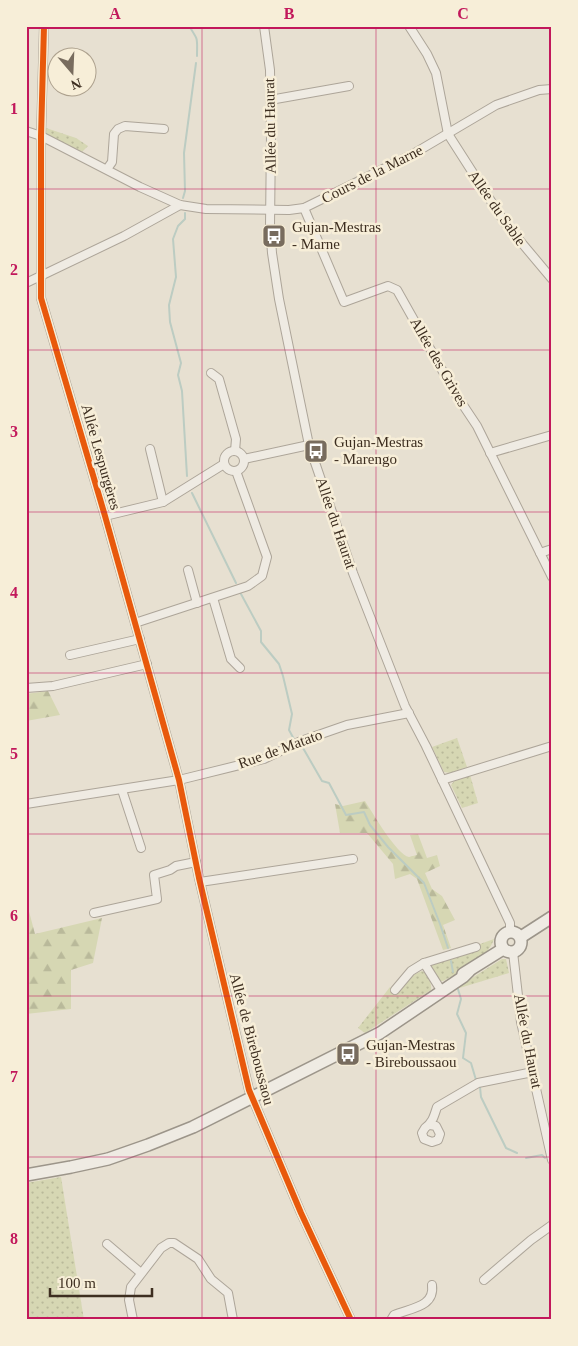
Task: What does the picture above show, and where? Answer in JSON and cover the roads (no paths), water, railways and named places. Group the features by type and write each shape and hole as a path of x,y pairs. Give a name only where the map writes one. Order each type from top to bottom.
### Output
{"main road":[{"path":"508,950 501,943 502,936 516,934 552,917"},
{"path":"26,1175 91,1163 148,1145 193,1127 252,1098 357,1043 372,1030 469,971 508,950 521,946 516,934"}],"street":[{"name":"Allée Lespurgères","path":"44,26 41,136 41,298 105,516 178,780"},
{"name":"Allée du Haurat","path":"264,26 270,70 272,253 279,298 309,445 362,596 409,714 516,934"},
{"path":"408,26 427,54 436,73 448,134"},
{"path":"270,100 349,86"},
{"name":"Cours de la Marne","path":"26,131 41,136 140,187 180,205 206,209 271,210 304,208 398,162 496,105 539,90 552,89"},
{"path":"107,169 112,162 114,134 118,129 125,126 164,129"},
{"name":"Allée du Sable","path":"448,134 505,223 552,279"},
{"path":"26,283 143,226 180,205"},
{"name":"Allée des Grives","path":"304,208 344,302 388,286 397,290 455,393 477,426 552,577"},
{"path":"211,372 219,379 236,439 234,451"},
{"path":"490,453 552,435"},
{"path":"244,459 309,445"},
{"path":"150,449 163,502"},
{"path":"228,452 241,453 244,459 243,465 236,471 230,471 224,464 225,456 228,452"},
{"path":"105,516 163,502 224,464"},
{"path":"135,623 248,586 262,576 267,557 236,471"},
{"path":"540,553 552,549"},
{"path":"188,570 197,603"},
{"path":"213,598 230,659 240,668"},
{"path":"70,656 140,640"},
{"path":"26,688 53,686 147,664"},
{"name":"Rue de Matato","path":"26,804 178,780 264,758 347,725 409,714"},
{"path":"442,780 552,746"},
{"name":"Allée de Bireboussaou","path":"178,780 200,882 252,1098 302,1217 351,1320"},
{"path":"122,790 141,848"},
{"path":"200,882 354,859"},
{"path":"94,913 157,899 154,875 176,866 196,862"},
{"path":"394,990 411,971 424,963 476,947"},
{"name":"Allée du Haurat","path":"508,950 521,1022 552,1160"},
{"path":"424,963 441,989"},
{"path":"430,1125 437,1107 478,1083 533,1072"},
{"path":"484,1280 531,1240 552,1225"},
{"path":"132,1320 129,1293 131,1287 164,1245 174,1243 179,1244 198,1259 211,1279 228,1293 234,1320"},
{"path":"106,1244 141,1273"},
{"path":"391,1320 394,1315 425,1304 430,1300 433,1293 432,1285"}],"waterway":[{"path":"189,26 197,40 197,56"},
{"path":"183,198 185,191 184,153 196,63"},
{"path":"185,213 185,219 178,226 173,239 176,277 169,305 170,322 181,363 178,375 182,391 187,476"},
{"path":"192,493 236,583"},
{"path":"241,594 261,631 261,642 279,664 292,714 289,730 295,741"},
{"path":"298,744 303,748 322,781 329,783 346,815 364,812 370,825 388,847 424,883 448,948"},
{"path":"451,961 453,972"},
{"path":"457,986 461,999 457,1014 466,1033 463,1058 471,1063 476,1080"},
{"path":"480,1087 481,1097 506,1148 517,1153"},
{"path":"526,1158 542,1155 545,1158"}],"place":[{"name":"Gujan-Mestras - Marne","path":"274,236"},
{"name":"Gujan-Mestras - Marengo","path":"316,451"},
{"name":"Gujan-Mestras - Bireboussaou","path":"348,1054"}]}
